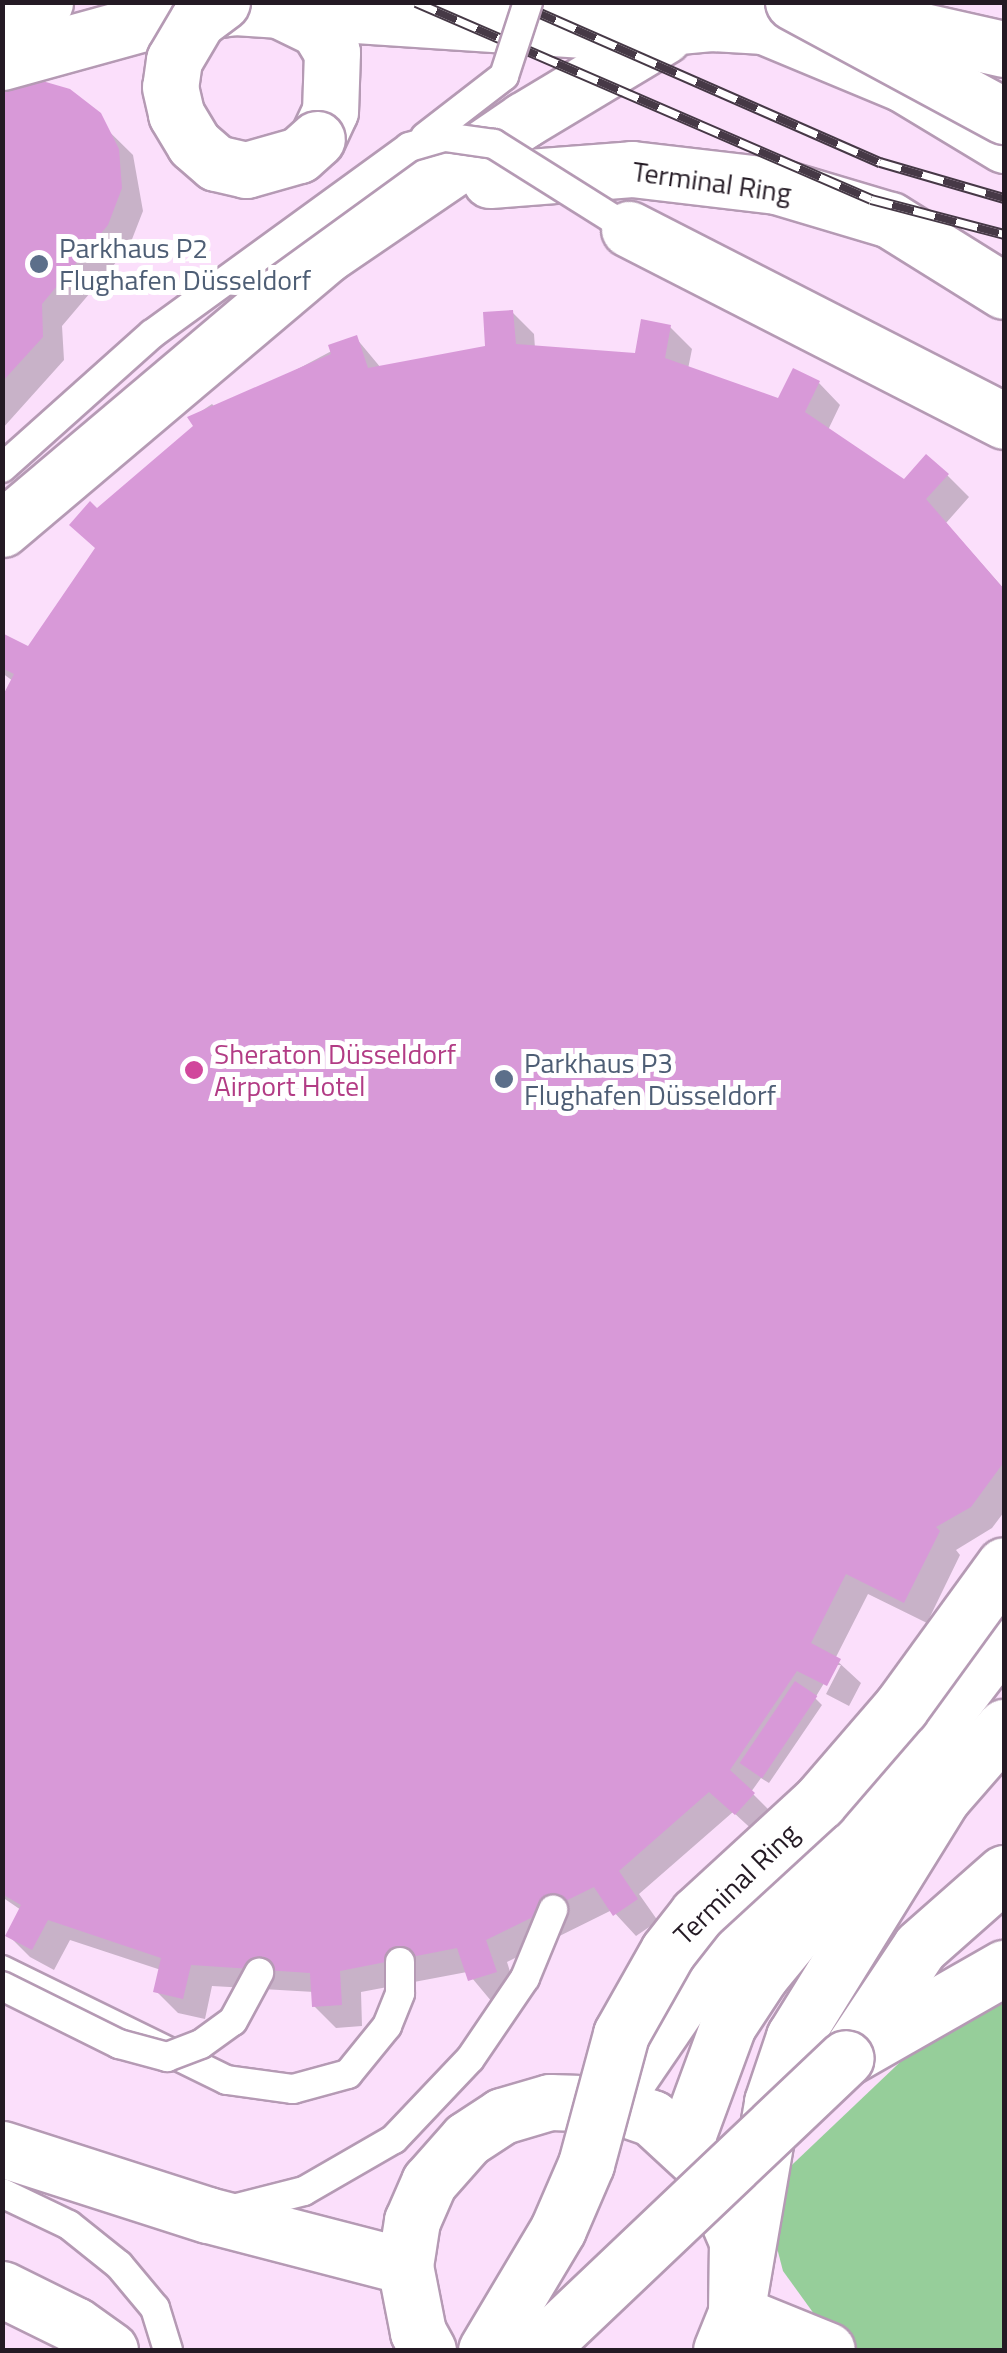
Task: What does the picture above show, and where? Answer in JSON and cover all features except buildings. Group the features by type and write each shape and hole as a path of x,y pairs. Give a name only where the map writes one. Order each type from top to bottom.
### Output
{"main road":[{"path":"2,18 46,2"},
{"path":"245,5 296,13 318,28 332,52 332,97 317,139 299,155 246,170 216,163 194,144 176,114 170,87 174,60 196,21 245,5"},
{"name":"Terminal Ring","path":"2,62 173,15 245,5 596,32 710,13 806,16 999,130"},
{"name":"Terminal Ring","path":"2,529 257,311 400,204 616,61 710,13"},
{"path":"806,16 1004,49"},
{"name":"Terminal Ring","path":"400,204 509,174 632,169 776,186 890,220 1004,291"},
{"path":"629,229 1004,421"},
{"name":"Terminal Ring","path":"486,2350 558,2229 586,2164 621,2034 668,1951 698,1914 819,1802 901,1707 1004,1565"},
{"name":"Terminal Ring","path":"611,2104 699,1975 804,1878 892,1783 1004,1636"},
{"path":"685,2142 728,2025 761,1975 803,1924 942,1796 1004,1727"},
{"path":"732,2320 772,2102 794,2037 942,1796"},
{"path":"538,2350 846,2058 920,1947 1004,1873"},
{"path":"846,2058 1004,1968"},
{"path":"428,2350 418,2332 405,2266 412,2221 429,2182 467,2139 502,2116 550,2102 611,2104 652,2118 685,2142 726,2204 737,2241 732,2320"},
{"path":"2,2149 208,2215 405,2266"},
{"path":"2,2289 75,2324 110,2350"},
{"path":"732,2320 826,2350"}],"lane":[{"path":"2,468 152,334 504,76 528,2"},
{"path":"409,147 444,137 494,144 629,229"},
{"path":"208,2215 304,2191 394,2139 470,2059 525,1978 554,1910"},
{"path":"2,1970 227,2080 293,2089 348,2074 386,2026 400,1993 400,1962"},
{"path":"2,1986 119,2044 167,2057 201,2044 233,2020 259,1973"},
{"path":"2,2194 68,2224 120,2264 155,2308 168,2350"}],"green space":[{"path":"1004,1999 1004,2350 859,2350 817,2318 783,2271 771,2225 775,2181 916,2047"}],"railway":[{"path":"416,2 871,199 1004,234"},
{"path":"515,2 880,162 1004,198"}],"place":[{"name":"Parkhaus P2 Flughafen Düsseldorf","path":"39,264"},
{"name":"Sheraton Düsseldorf Airport Hotel","path":"194,1070"},
{"name":"Parkhaus P3 Flughafen Düsseldorf","path":"504,1079"}]}
